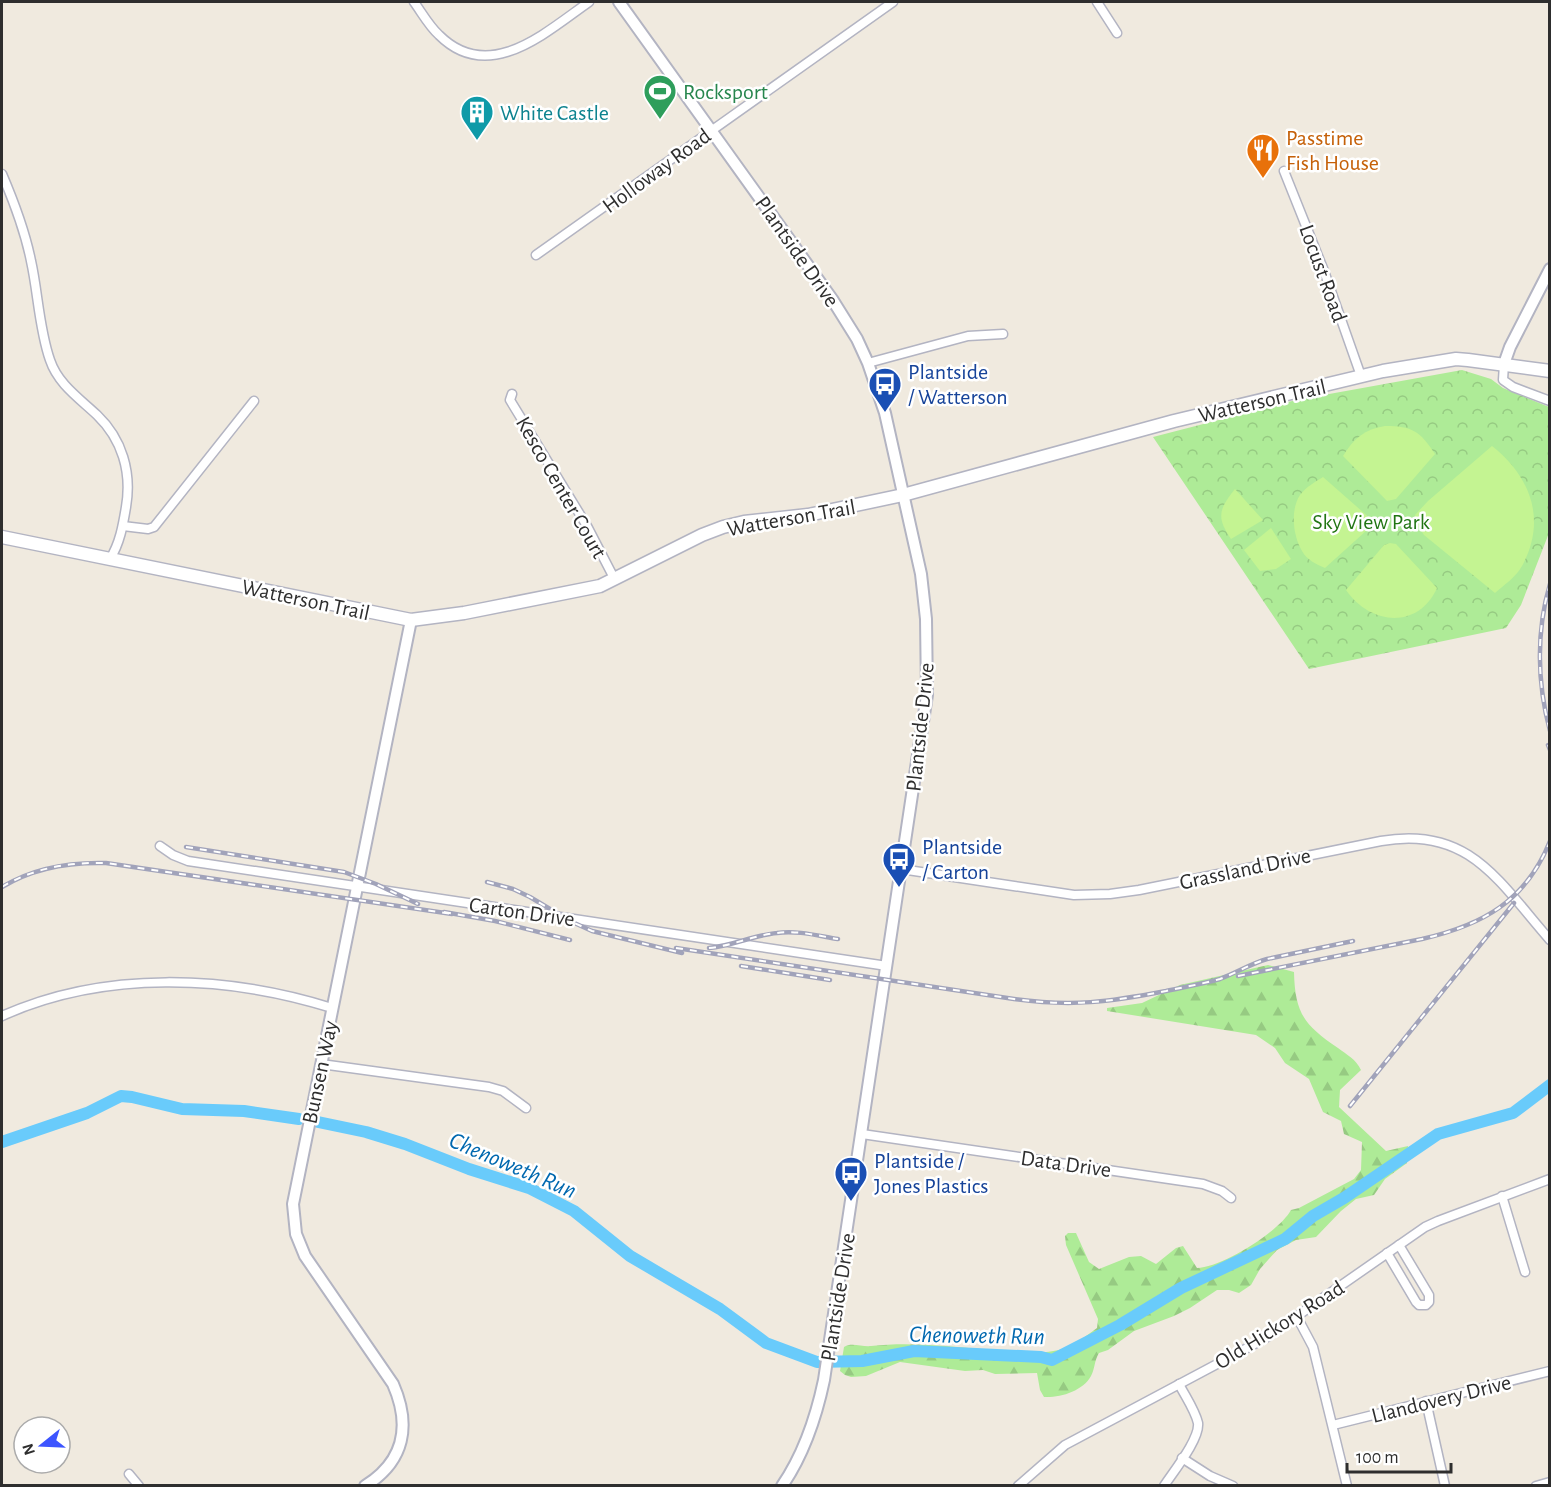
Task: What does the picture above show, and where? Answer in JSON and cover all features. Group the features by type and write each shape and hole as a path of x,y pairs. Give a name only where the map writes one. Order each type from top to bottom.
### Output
{"main road":[{"name":"Watterson Trail","path":"2,537 411,620 464,613 581,591 615,580 702,535 723,527 744,522 807,515 903,495 1174,421 1360,376 1456,359 1550,371"}],"street":[{"path":"414,2 434,30 452,45 474,54 496,55 530,44 589,2"},
{"name":"Plantside Drive","path":"620,2 832,299 857,339 885,413 922,584 928,668 925,707 831,1340 819,1406 809,1436 782,1485"},
{"name":"Holloway Road","path":"536,255 893,2"},
{"path":"1097,2 1117,33"},
{"name":"Locust Road","path":"1284,171 1338,307 1360,376"},
{"path":"2,174 25,237 50,360 68,389 96,414 112,433 124,458 128,489 123,526 116,549 110,559"},
{"path":"1550,269 1510,347 1504,364 1503,380 1513,387 1550,401"},
{"path":"868,363 968,336 1003,333"},
{"name":"Kesco Center Court","path":"512,394 510,400 587,526 615,580"},
{"path":"123,526 148,529 154,527 254,401"},
{"name":"Bunsen Way","path":"365,1485 381,1474 395,1455 403,1431 403,1414 399,1399 393,1384 305,1257 296,1234 292,1213 411,620"},
{"name":"Grassland Drive","path":"901,869 1047,892 1074,895 1110,894 1387,839 1419,837 1449,844 1478,860 1550,940"},
{"name":"Carton Drive","path":"160,846 188,861 887,966"},
{"path":"2,1016 36,1003 85,991 169,982 228,986 333,1008"},
{"path":"321,1064 489,1087 503,1091 526,1108"},
{"name":"Data Drive","path":"862,1134 1203,1184 1222,1191 1231,1198"},
{"name":"Old Hickory Road","path":"1018,1485 1065,1445 1264,1339 1387,1253 1438,1221 1550,1179"},
{"path":"1502,1196 1525,1272"},
{"path":"1387,1253 1416,1302 1419,1305 1426,1305 1430,1294 1399,1245"},
{"path":"1297,1317 1313,1347 1347,1485"},
{"name":"Llandovery Drive","path":"1333,1425 1550,1371"},
{"path":"1164,1485 1193,1441 1198,1425 1179,1384"},
{"path":"1426,1401 1446,1485"},
{"path":"1182,1458 1210,1476 1233,1485"},
{"path":"129,1474 139,1485"},
{"path":"1536,1485 1550,1482"}],"green space":[{"name":"Sky View Park","path":"1462,370 1491,379 1503,388 1549,407 1549,533 1521,605 1506,628 1309,669 1153,437 1296,400"},
{"path":"1385,426 1402,427 1415,431 1435,454 1396,499 1387,501 1343,456 1360,436"},
{"path":"1492,446 1517,471 1531,500 1534,516 1529,549 1522,566 1495,593 1424,535 1415,515"},
{"path":"1323,477 1372,520 1366,531 1325,568 1304,554 1296,538 1294,523 1295,508 1300,495"},
{"path":"1235,489 1263,520 1231,539 1223,525 1221,513"},
{"path":"1271,528 1291,559 1276,569 1260,571 1244,550"},
{"path":"1396,544 1437,588 1429,602 1418,611 1393,618 1380,616 1368,610 1356,602 1346,590 1384,545"},
{"path":"1268,965 1294,972 1299,1008 1309,1025 1354,1060 1361,1070 1340,1090 1339,1107 1386,1151 1408,1146 1407,1163 1385,1179 1374,1195 1356,1199 1316,1237 1296,1240 1277,1250 1260,1269 1251,1285 1239,1293 1217,1290 1190,1308 1134,1331 1108,1350 1099,1353 1092,1373 1083,1386 1064,1395 1044,1397 1040,1390 1037,1373 995,1374 983,1370 965,1371 900,1362 866,1376 851,1377 840,1371 844,1347 850,1345 929,1345 1026,1353 1066,1348 1097,1328 1098,1319 1066,1245 1065,1236 1068,1233 1076,1233 1089,1262 1099,1269 1129,1257 1141,1256 1156,1264 1176,1248 1183,1246 1197,1268 1220,1262 1234,1255 1275,1228 1291,1210 1354,1179 1361,1170 1362,1142 1344,1134 1341,1121 1323,1112 1309,1079 1285,1063 1275,1048 1256,1035 1107,1011 1107,1008 1142,1003 1180,985"}],"waterway":[{"name":"Chenoweth Run","path":"318,1122 366,1132 405,1144 469,1169 529,1188 574,1211 630,1256 720,1309 766,1343 817,1362 862,1361 914,1351 1041,1357 1052,1360 1120,1325 1181,1288 1285,1239 1313,1216 1344,1198 1438,1134 1513,1113 1550,1085"},
{"name":"Chenoweth Run","path":"2,1142 87,1113 121,1096 182,1109 244,1111 299,1119"}],"railway":[{"path":"1550,584 1540,639 1541,676 1550,731"},
{"path":"1548,745 1550,750"},
{"path":"1238,976 1422,939 1483,918 1515,895 1540,862 1550,841"},
{"path":"186,847 344,872 418,904"},
{"path":"2,887 39,871 79,864 106,863 452,914"},
{"path":"487,882 513,889 592,931 682,953"},
{"path":"1350,1106 1514,903"},
{"path":"444,912 495,921 570,940"},
{"path":"709,948 785,932 838,939"},
{"path":"676,948 1014,999 1073,1003 1126,998 1200,984 1220,979 1267,959 1353,941"},
{"path":"741,966 830,980"}],"place":[{"name":"Rocksport","path":"660,120"},
{"name":"White Castle","path":"477,141"},
{"name":"Passtime Fish House","path":"1263,179"},
{"name":"Plantside / Watterson","path":"885,413"},
{"name":"Plantside / Carton","path":"899,888"},
{"name":"Plantside / Jones Plastics","path":"851,1202"}]}
